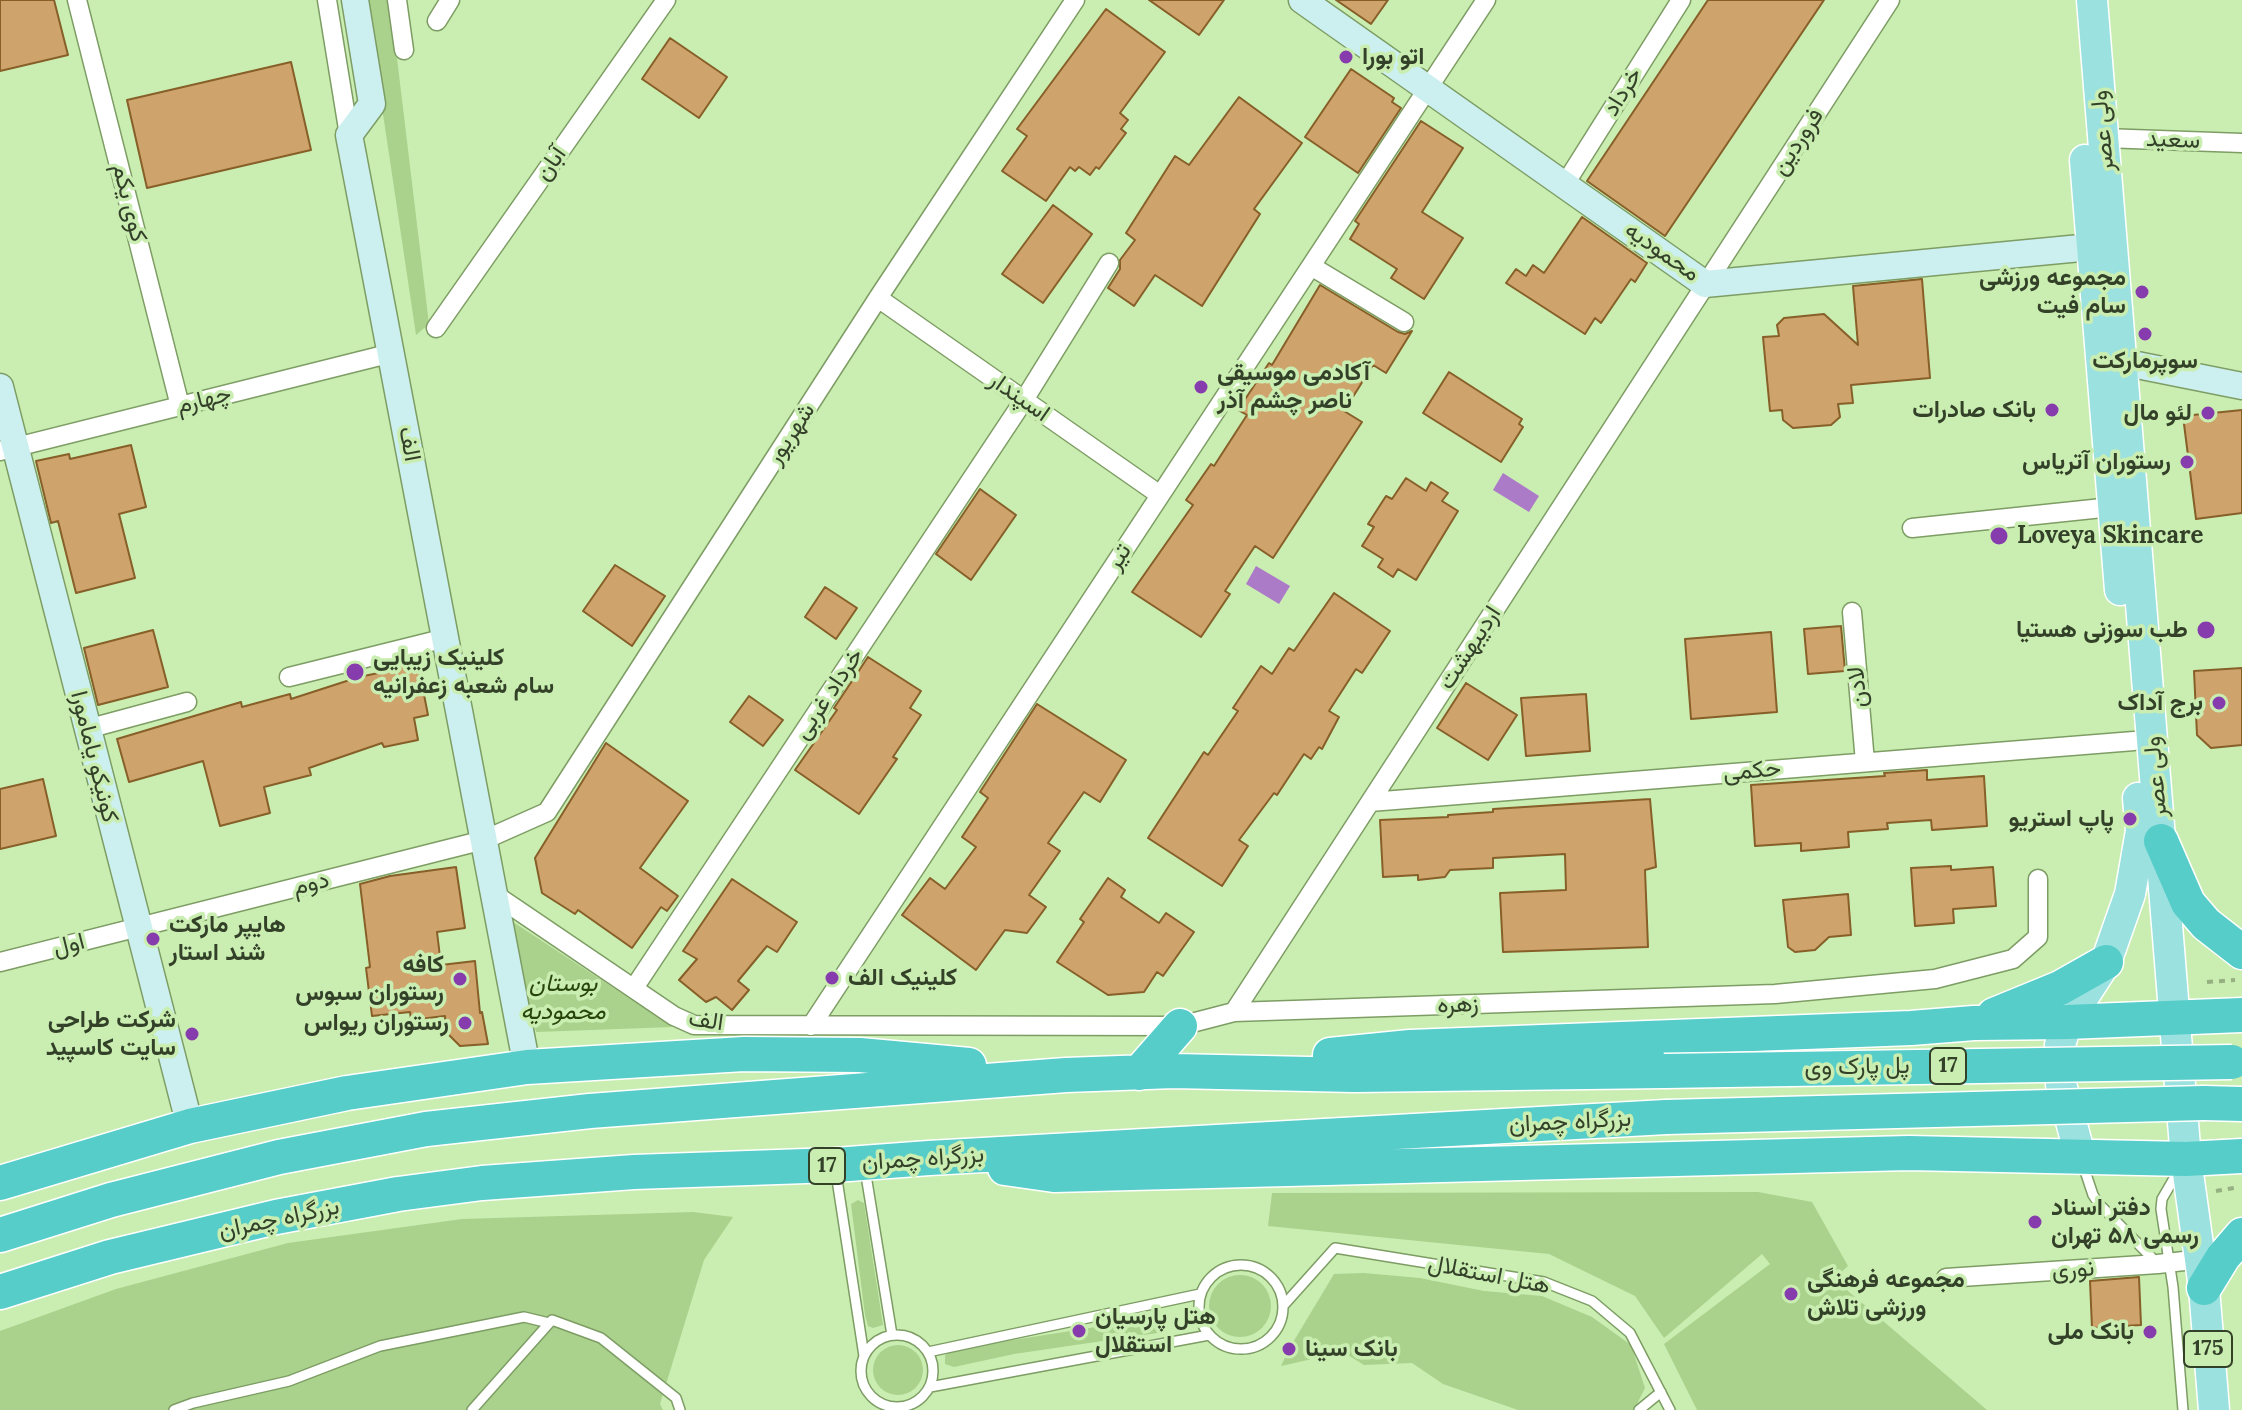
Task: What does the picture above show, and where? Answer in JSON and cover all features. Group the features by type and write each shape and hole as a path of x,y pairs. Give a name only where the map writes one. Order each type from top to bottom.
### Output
{"highway":[{"path":"2151,836 2188,903 2206,924 2242,952"},
{"path":"1974,1023 2026,1004 2106,962"},
{"path":"1174,1071 1410,1047 2242,1015"},
{"path":"1139,1073 1180,1026"},
{"path":"1909,1153 1925,1145 1937,1126 1944,1106 1945,1084 1939,1064 1928,1045 1911,1028"},
{"path":"0,1183 190,1126 347,1093 527,1067 744,1054 860,1055 1066,1075"},
{"name":"پل پارک وی","path":"1664,1071 2237,1062"},
{"name":"بزرگراه چمران","path":"0,1235 111,1200 279,1157 426,1129 606,1109 1066,1075 1174,1071 1354,1075 1664,1071"},
{"name":"پل پارک وی","path":"1666,1117 2242,1104"},
{"name":"بزرگراه چمران","path":"0,1292 110,1257 276,1217 398,1194 482,1183 634,1172 849,1165 1666,1117"},
{"path":"929,1158 1054,1175 1909,1153 2186,1159 2242,1156"},
{"path":"2193,1278 2223,1257 2242,1235"}],"main road":[{"name":"ولی عصر","path":"2075,0 2091,247 2134,741 2151,836 2175,1017 2193,1278 2214,1410"},
{"name":"ولی عصر","path":"2080,1155 2061,1084 2060,1045 2067,1022 2106,962 2151,836 2122,362 2092,0"}],"street":[{"name":"کوی یکم","path":"77,0 180,406"},
{"path":"327,0 349,135"},
{"path":"349,135 372,104 355,0"},
{"path":"397,0 404,50"},
{"path":"437,21 450,0"},
{"name":"آبان","path":"436,328 666,0"},
{"name":"شهریور","path":"484,840 547,812 878,298 1075,0"},
{"name":"محمودیه","path":"1302,0 1705,284 2091,247"},
{"name":"تیر","path":"811,1026 1486,0"},
{"name":"خرداد","path":"1565,184 1681,0"},
{"name":"فروردین","path":"1705,284 1890,0"},
{"name":"الف","path":"349,135 527,1067"},
{"name":"سعید","path":"2104,138 2242,143"},
{"name":"خرداد غربی","path":"634,988 1024,400 1109,263"},
{"path":"1311,266 1404,322"},
{"name":"اردیبهشت","path":"1234,1012 1705,284"},
{"name":"اسپندار","path":"878,298 1160,495"},
{"name":"چهارم","path":"7,449 392,353"},
{"path":"2122,362 2242,386"},
{"name":"کونیکو یامامورا","path":"0,387 7,449 87,729 190,1126"},
{"path":"1912,528 2112,507"},
{"name":"لادن","path":"1852,612 1865,762"},
{"path":"289,677 446,638"},
{"path":"87,729 187,702"},
{"name":"حکمی","path":"1370,802 2134,741"},
{"name":"دوم","path":"138,927 484,840"},
{"name":"زهره","path":"811,1026 1180,1026 1234,1012 1775,994 1935,979 2013,959 2038,937 2038,879"},
{"name":"الف","path":"494,894 674,1016 694,1025 811,1026"},
{"name":"اول","path":"0,962 138,927"},
{"name":"نوری","path":"1946,1278 2163,1264 2193,1278"}],"lane":[{"path":"2080,1155 2093,1195 2163,1264 2193,1278 2183,1410"},
{"path":"2163,1264 2162,1199 2186,1159"},
{"path":"849,1165 892,1335"},
{"path":"849,1165 864,1356 862,1380 867,1392 887,1406 912,1405 930,1387 933,1376 928,1352 913,1338 892,1335 881,1339 864,1356"},
{"name":"هتل استقلال","path":"1283,1306 1335,1248 1544,1282 1592,1301 1630,1333 1661,1392"},
{"path":"1240,1264 1254,1266 1275,1281 1283,1306 1281,1321 1274,1334 1263,1343 1249,1348 1220,1344 1209,1335 1201,1322 1198,1308 1206,1282 1227,1267 1240,1264"},
{"path":"928,1352 1200,1294"},
{"path":"174,1410 289,1381 380,1346 524,1317 549,1323"},
{"path":"472,1410 552,1320 601,1338 676,1398 680,1410"},
{"path":"930,1387 1209,1335"},
{"path":"1639,1410 1661,1392 1670,1410"}],"path":[{"path":"2207,982 2242,979"},
{"path":"2122,1206 2145,1202"}],"green space":[{"path":"366,0 390,0 429,324 416,335"},
{"name":"بوستان محمودیه","path":"507,918 673,1027 536,1032"},
{"path":"1758,1192 1812,1202 1848,1266 1834,1279 1987,1410 1697,1410 1664,1344 1770,1264 1762,1254 1664,1338 1635,1296 1549,1254 1268,1226 1272,1193"},
{"path":"858,1200 864,1203 883,1325 873,1328 868,1326 865,1315 851,1204"},
{"path":"693,1212 733,1217 704,1260 660,1404 663,1410 0,1410 0,1331 116,1289 288,1243 462,1219"},
{"path":"1334,1274 1420,1278 1484,1291 1542,1296 1592,1317 1631,1345 1645,1388 1634,1410 1518,1410 1443,1384 1412,1363 1364,1365 1343,1352 1281,1366"},
{"path":"1234,1275 1246,1275 1262,1284 1269,1294 1269,1318 1262,1328 1246,1337 1234,1337 1214,1323 1209,1312 1209,1300 1223,1280"},
{"path":"1160,1317 1168,1319 1168,1328 1164,1332 1014,1354 954,1367 945,1364 949,1350"},
{"path":"898,1345 916,1352 923,1370 916,1388 898,1395 880,1388 873,1370 880,1352"}],"shaded area":[{"path":"1503,473 1539,496 1529,512 1493,490"},
{"path":"1256,566 1290,586 1279,604 1246,584"}],"building":[{"path":"0,0 54,0 68,55 0,71"},
{"path":"1149,0 1224,0 1199,35"},
{"path":"1336,0 1388,0 1371,24"},
{"path":"1708,0 1824,0 1665,236 1587,181"},
{"path":"1106,9 1165,52 1120,113 1128,120 1121,129 1126,133 1099,169 1096,167 1090,175 1079,167 1075,171 1070,167 1046,201 1002,171 1027,136 1017,129"},
{"path":"670,38 727,77 699,118 642,79"},
{"path":"291,62 311,150 147,188 127,100"},
{"path":"1351,69 1394,98 1392,102 1401,108 1358,173 1305,137"},
{"path":"1239,97 1302,143 1254,209 1260,214 1202,306 1155,275 1134,306 1108,288 1120,269 1120,260 1135,240 1126,233 1175,156 1189,165"},
{"path":"1421,121 1463,148 1422,212 1463,238 1424,299 1391,278 1397,269 1350,239 1359,224 1355,221"},
{"path":"1053,205 1092,234 1043,303 1002,274"},
{"path":"1582,217 1647,263 1635,282 1631,279 1601,323 1595,318 1585,334 1506,283 1516,269 1526,276 1533,265 1544,273"},
{"path":"1922,279 1930,378 1851,385 1853,403 1838,404 1840,417 1831,425 1793,428 1783,420 1782,410 1770,411 1763,337 1779,336 1777,325 1784,318 1824,314 1858,345 1853,286"},
{"path":"1320,285 1398,332 1405,334 1412,331 1386,373 1373,365 1344,411 1362,422 1273,558 1255,546 1225,591 1230,594 1201,637 1132,592 1193,505 1186,500 1211,464 1214,466 1247,415 1238,410 1269,363 1272,365"},
{"path":"1449,372 1522,419 1519,424 1523,427 1501,462 1423,413"},
{"path":"2242,410 2242,513 2196,519 2183,416"},
{"path":"131,445 146,507 119,514 135,578 76,593 58,521 51,523 36,461 69,454 70,459"},
{"path":"1406,478 1426,491 1431,482 1448,493 1442,501 1458,511 1416,580 1398,569 1393,577 1378,567 1383,559 1362,546 1374,527 1368,524 1386,496 1392,499"},
{"path":"980,489 1016,515 971,580 936,554"},
{"path":"615,565 665,596 632,646 583,611"},
{"path":"825,587 857,608 836,639 805,617"},
{"path":"1334,593 1390,631 1362,673 1356,669 1329,711 1339,717 1322,749 1319,747 1311,759 1304,754 1277,795 1274,793 1239,840 1248,846 1222,886 1148,838 1204,752 1208,755 1238,711 1233,708 1261,666 1272,674 1289,648 1294,651"},
{"path":"1841,626 1845,671 1808,674 1804,629"},
{"path":"153,630 168,687 98,705 84,648"},
{"path":"1771,632 1777,712 1691,719 1685,639"},
{"path":"868,657 921,691 910,708 921,715 893,757 897,759 859,814 795,770 837,710 834,708"},
{"path":"417,659 428,715 414,718 418,740 384,747 382,743 309,768 311,775 264,787 270,813 220,826 203,761 129,782 117,739 241,702 242,707 290,694 291,699 388,671 387,665"},
{"name":"برج آداک","path":"2242,668 2242,745 2211,748 2197,735 2194,671"},
{"path":"1466,683 1517,715 1488,760 1437,728"},
{"path":"1586,694 1590,751 1526,756 1521,698"},
{"path":"749,696 783,720 763,746 730,722"},
{"path":"1037,704 1126,760 1100,802 1084,792 1048,843 1060,851 1029,895 1046,907 1027,933 1005,930 976,970 902,915 930,878 945,889 976,847 962,837 988,798 980,792"},
{"path":"606,743 688,801 640,868 678,896 667,911 661,907 632,948 578,910 575,914 542,893 535,858"},
{"path":"1927,770 1927,780 1984,776 1987,826 1932,830 1931,820 1887,823 1888,829 1848,832 1849,847 1801,851 1801,843 1755,846 1751,785 1885,776 1884,773"},
{"path":"43,779 56,836 0,849 0,789"},
{"path":"1650,799 1656,867 1645,870 1648,947 1503,952 1500,893 1566,890 1565,854 1493,858 1493,868 1450,870 1445,877 1418,880 1418,875 1383,877 1380,820"},
{"path":"1951,866 1951,870 1993,867 1996,906 1953,909 1954,923 1915,926 1911,868"},
{"path":"456,867 465,928 437,932 441,965 475,961 480,1013 488,1044 460,1046 446,1032 445,1016 411,1020 410,1012 372,1016 366,968 370,967 360,884 390,876"},
{"path":"1108,878 1125,890 1121,897 1159,923 1166,913 1194,932 1163,976 1157,972 1144,992 1108,995 1057,962 1084,922 1080,919"},
{"path":"732,879 797,922 777,952 767,946 738,981 749,990 732,1010 716,997 706,1002 679,980 697,959 683,951"},
{"path":"1848,894 1851,935 1829,937 1815,950 1795,952 1788,947 1783,900"},
{"path":"2139,1277 2141,1325 2092,1328 2090,1281"}],"place":[{"name":"اتو بورا","path":"1346,57"},
{"name":"مجموعه ورزشی سام فیت","path":"2142,292"},
{"name":"سوپرمارکت","path":"2145,334"},
{"name":"آکادمی موسیقی ناصر چشم آذر","path":"1201,387"},
{"name":"بانک صادرات","path":"2052,410"},
{"name":"لئو مال","path":"2208,413"},
{"name":"رستوران آتریاس","path":"2187,462"},
{"name":"Loveya Skincare","path":"1999,536"},
{"name":"طب سوزنی هستیا","path":"2206,630"},
{"name":"کلینیک زیبایی سام شعبه زعفرانیه","path":"355,672"},
{"name":"برج آداک","path":"2219,703"},
{"name":"پاپ استریو","path":"2130,819"},
{"name":"هایپر مارکت شند استار","path":"153,939"},
{"name":"کلینیک الف","path":"832,978"},
{"name":"کافه رستوران سبوس","path":"460,979"},
{"name":"رستوران ریواس","path":"465,1023"},
{"name":"شرکت طراحی سایت کاسپید","path":"192,1034"},
{"name":"دفتر اسناد رسمی ۵۸ تهران","path":"2035,1222"},
{"name":"مجموعه فرهنگی ورزشی تلاش","path":"1791,1294"},
{"name":"هتل پارسیان استقلال","path":"1079,1331"},
{"name":"بانک ملی","path":"2150,1332"},
{"name":"بانک سینا","path":"1289,1349"}]}
